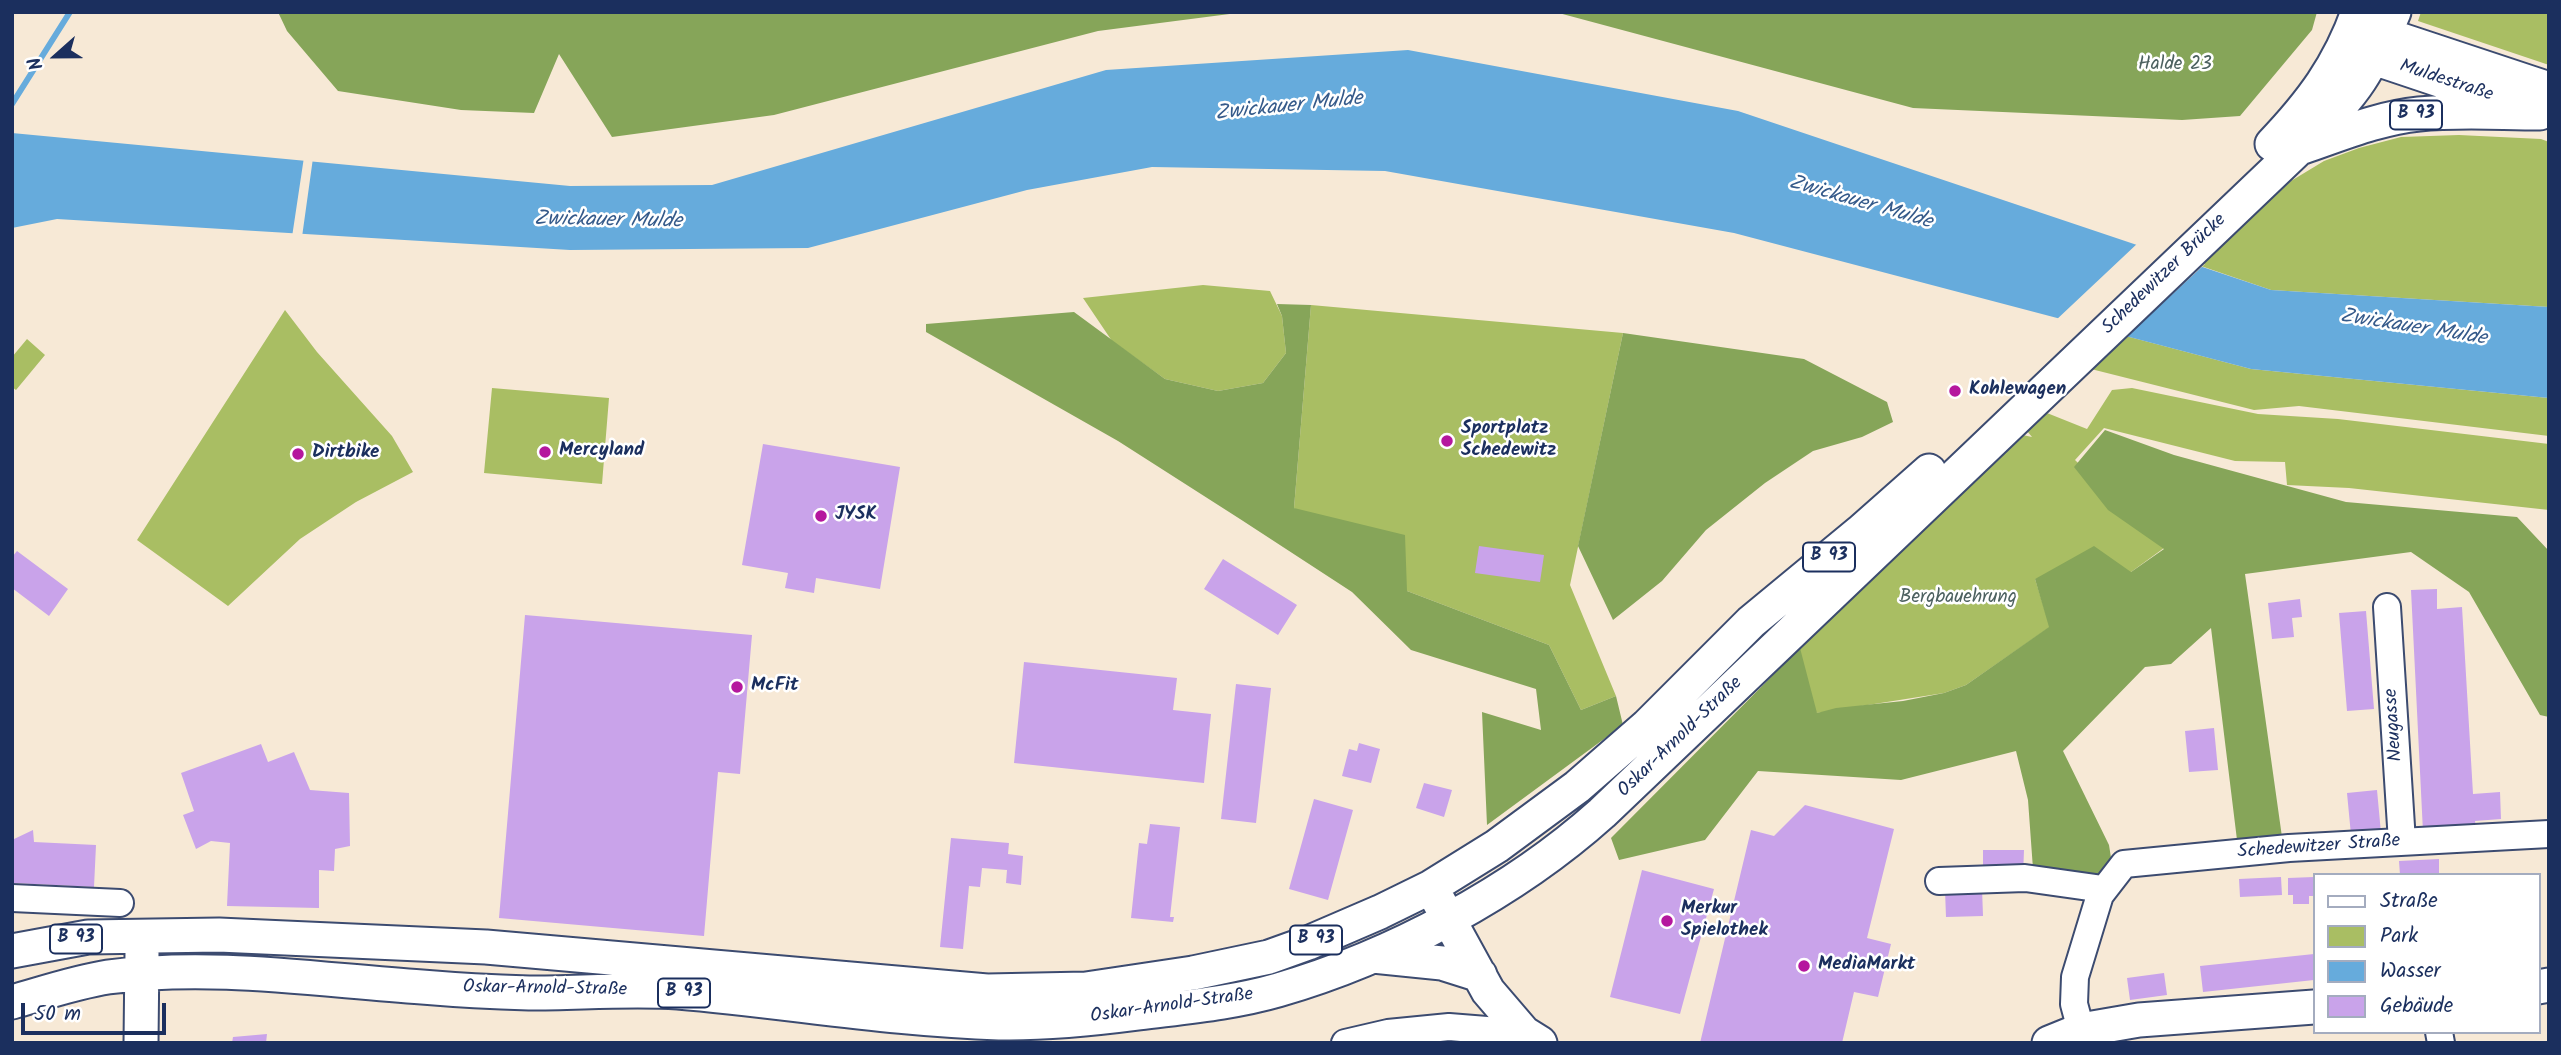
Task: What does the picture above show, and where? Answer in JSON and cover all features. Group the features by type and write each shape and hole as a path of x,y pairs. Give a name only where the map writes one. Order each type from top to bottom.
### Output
{"main road":[{"name":"Muldestraße","path":"2368,32 2546,106"},
{"name":"B 93","path":"2298,149 2351,92 2368,32"},
{"name":"B 93","path":"2246,183 2368,32"},
{"name":"B 93","path":"2298,149 2358,128 2417,114 2546,106"},
{"name":"Schedewitzer Brücke","path":"2023,396 2246,183 2298,149"},
{"name":"Oskar-Arnold-Straße","path":"141,936 219,935 485,947 987,991 1086,989 1193,974 1269,957 1368,918 1431,887 1497,846 1577,787 1647,726 1751,622 1922,477 2023,396"},
{"name":"Oskar-Arnold-Straße","path":"143,975 230,973 529,993 624,990 677,992 930,1019 1002,1023 1090,1019 1223,1003 1288,987 1371,955 1448,919 1509,882 1584,830 2023,396"},
{"path":"1431,887 1488,991 1532,1038"},
{"name":"B 93","path":"12,951 88,937 141,936"},
{"path":"141,936 141,1043"},
{"path":"1371,955 1441,963 1480,975"},
{"name":"B 93","path":"12,1002 107,977 143,975"},
{"path":"2049,1043 2081,1030 2138,1020 2312,1007"}],"street":[{"name":"Neugasse","path":"2387,607 2402,842"},
{"name":"Schedewitzer Straße","path":"2081,1030 2074,1004 2075,977 2102,889 2124,863 2289,848 2549,834 2549,840"},
{"path":"1939,881 2025,878 2102,889"},
{"path":"12,898 120,903"},
{"path":"1345,1043 1388,1033 1449,1027 1532,1038"}],"green space":[{"path":"278,12 1245,12 1098,31 774,115 612,137 559,54 534,113 461,110 338,91 287,31"},
{"name":"Halde 23","path":"1555,12 2317,12 2312,30 2240,116 2182,120 1913,108"},
{"path":"2421,12 2549,12 2549,65 2418,21"},
{"path":"2459,135 2541,139 2549,142 2549,307 2271,290 2198,265 2291,181 2324,161 2401,137"},
{"path":"1203,285 1270,291 1282,316 1286,353 1263,383 1218,391 1165,379 1112,341 1083,298"},
{"path":"1277,304 1311,305 1294,508 1405,535 1407,591 1549,645 1581,710 1616,696 1623,725 1487,825 1482,712 1541,730 1536,689 1411,650 1352,592 1118,441 926,332 926,324 1074,312 1165,379 1218,391 1263,383 1286,353 1282,316"},
{"path":"1311,305 1623,333 1570,585 1616,696 1581,710 1549,645 1407,591 1294,508"},
{"name":"Dirtbike","path":"285,310 317,352 392,436 413,472 356,502 300,539 228,606 137,540"},
{"path":"1623,333 1804,359 1887,402 1893,422 1862,437 1813,451 1765,483 1706,530 1662,581 1613,620 1578,546"},
{"path":"2122,335 2251,369 2549,398 2549,436 2299,406 2254,410 2087,368"},
{"path":"27,339 45,355 16,390 12,387 12,357"},
{"name":"Mercyland","path":"492,388 609,398 602,484 484,473"},
{"name":"Bergbauehrung","path":"2132,388 2258,414 2338,419 2549,444 2549,510 2349,488 2287,485 2285,462 2235,461 2104,428 2075,460 2164,548 2131,572 2035,579 2050,627 1966,685 1944,693 1817,713 1772,676 2018,434 2032,437 2027,431 2047,413 2087,429 2112,390"},
{"path":"2105,430 2174,455 2346,502 2517,517 2549,551 2549,717 2540,715 2469,592 2411,552 2245,574 2282,837 2237,840 2211,628 2171,664 2145,667 2063,751 2109,845 2112,864 2092,878 2033,869 2028,800 2016,751 1901,780 1758,771 1705,840 1619,860 1611,838 1800,648 1817,713 1944,693 1966,685 2049,627 2035,579 2094,546 2131,572 2164,549 2108,510 2074,467"}],"water":[{"name":"Zwickauer Mulde","path":"1408,50 1738,111 2271,290 2549,307 2549,398 2251,369 1734,233 1385,171 1152,167 1027,190 808,248 570,250 57,219 12,228 12,133 570,186 712,185 1106,70"}],"pier":[{"path":"304,157 313,158 302,237 292,237"},
{"path":"2139,242 2205,264 2124,339 2055,321"}],"building":[{"name":"JYSK","path":"763,444 900,467 880,589 816,578 814,593 785,588 788,573 742,565"},
{"path":"1479,546 1544,555 1540,582 1475,573"},
{"path":"17,551 68,589 49,616 12,588 12,557"},
{"path":"1223,559 1297,605 1278,635 1204,589"},
{"path":"2437,589 2437,609 2462,607 2473,794 2500,792 2501,819 2475,821 2476,827 2423,832 2411,590"},
{"path":"2300,599 2302,617 2292,618 2294,637 2272,639 2268,603"},
{"path":"2366,611 2374,709 2347,711 2339,613"},
{"path":"525,615 752,635 740,774 718,772 704,936 499,918"},
{"path":"1024,662 1177,678 1173,710 1211,714 1204,783 1014,763"},
{"path":"1236,684 1271,688 1256,823 1221,819"},
{"path":"2214,728 2218,770 2189,772 2185,731"},
{"path":"1359,743 1380,749 1371,783 1342,776 1349,749 1357,751"},
{"path":"261,744 268,762 294,752 310,790 349,793 350,846 335,849 334,871 319,870 319,908 227,906 230,843 211,841 196,849 183,815 194,811 181,773"},
{"path":"1424,783 1452,790 1444,817 1416,808"},
{"path":"2377,790 2381,833 2351,835 2347,793"},
{"path":"1314,799 1353,810 1328,900 1289,889"},
{"path":"1805,805 1894,829 1867,938 1891,944 1878,997 1854,992 1842,1043 1700,1043 1751,830 1774,836"},
{"path":"1150,824 1180,827 1170,917 1174,917 1173,922 1131,918 1139,843 1147,844"},
{"path":"33,830 34,842 96,845 94,887 12,883 12,840"},
{"path":"951,838 1009,843 1008,854 1023,856 1021,885 1006,883 1007,870 982,868 980,887 969,886 963,949 940,947"},
{"path":"1983,850 2024,850 2023,877 1983,877"},
{"path":"2439,859 2439,873 2400,873 2399,861"},
{"name":"Merkur Spielothek","path":"1642,870 1714,889 1680,1014 1610,997"},
{"path":"2281,877 2282,895 2240,897 2239,879"},
{"path":"2312,877 2309,904 2293,904 2293,895 2288,895 2288,878"},
{"path":"1982,888 1983,916 1946,917 1945,890"},
{"path":"2312,954 2312,980 2203,992 2200,966"},
{"path":"2164,973 2167,995 2130,1000 2127,978"},
{"path":"267,1034 266,1043 232,1043 233,1037"}],"waterway":[{"path":"12,104 70,12"}],"place":[{"name":"Kohlewagen","path":"1955,391"},
{"name":"Sportplatz Schedewitz","path":"1447,441"},
{"name":"Mercyland","path":"545,452"},
{"name":"Dirtbike","path":"298,454"},
{"name":"JYSK","path":"821,516"},
{"name":"McFit","path":"737,687"},
{"name":"Merkur Spielothek","path":"1667,921"},
{"name":"MediaMarkt","path":"1804,966"}]}
